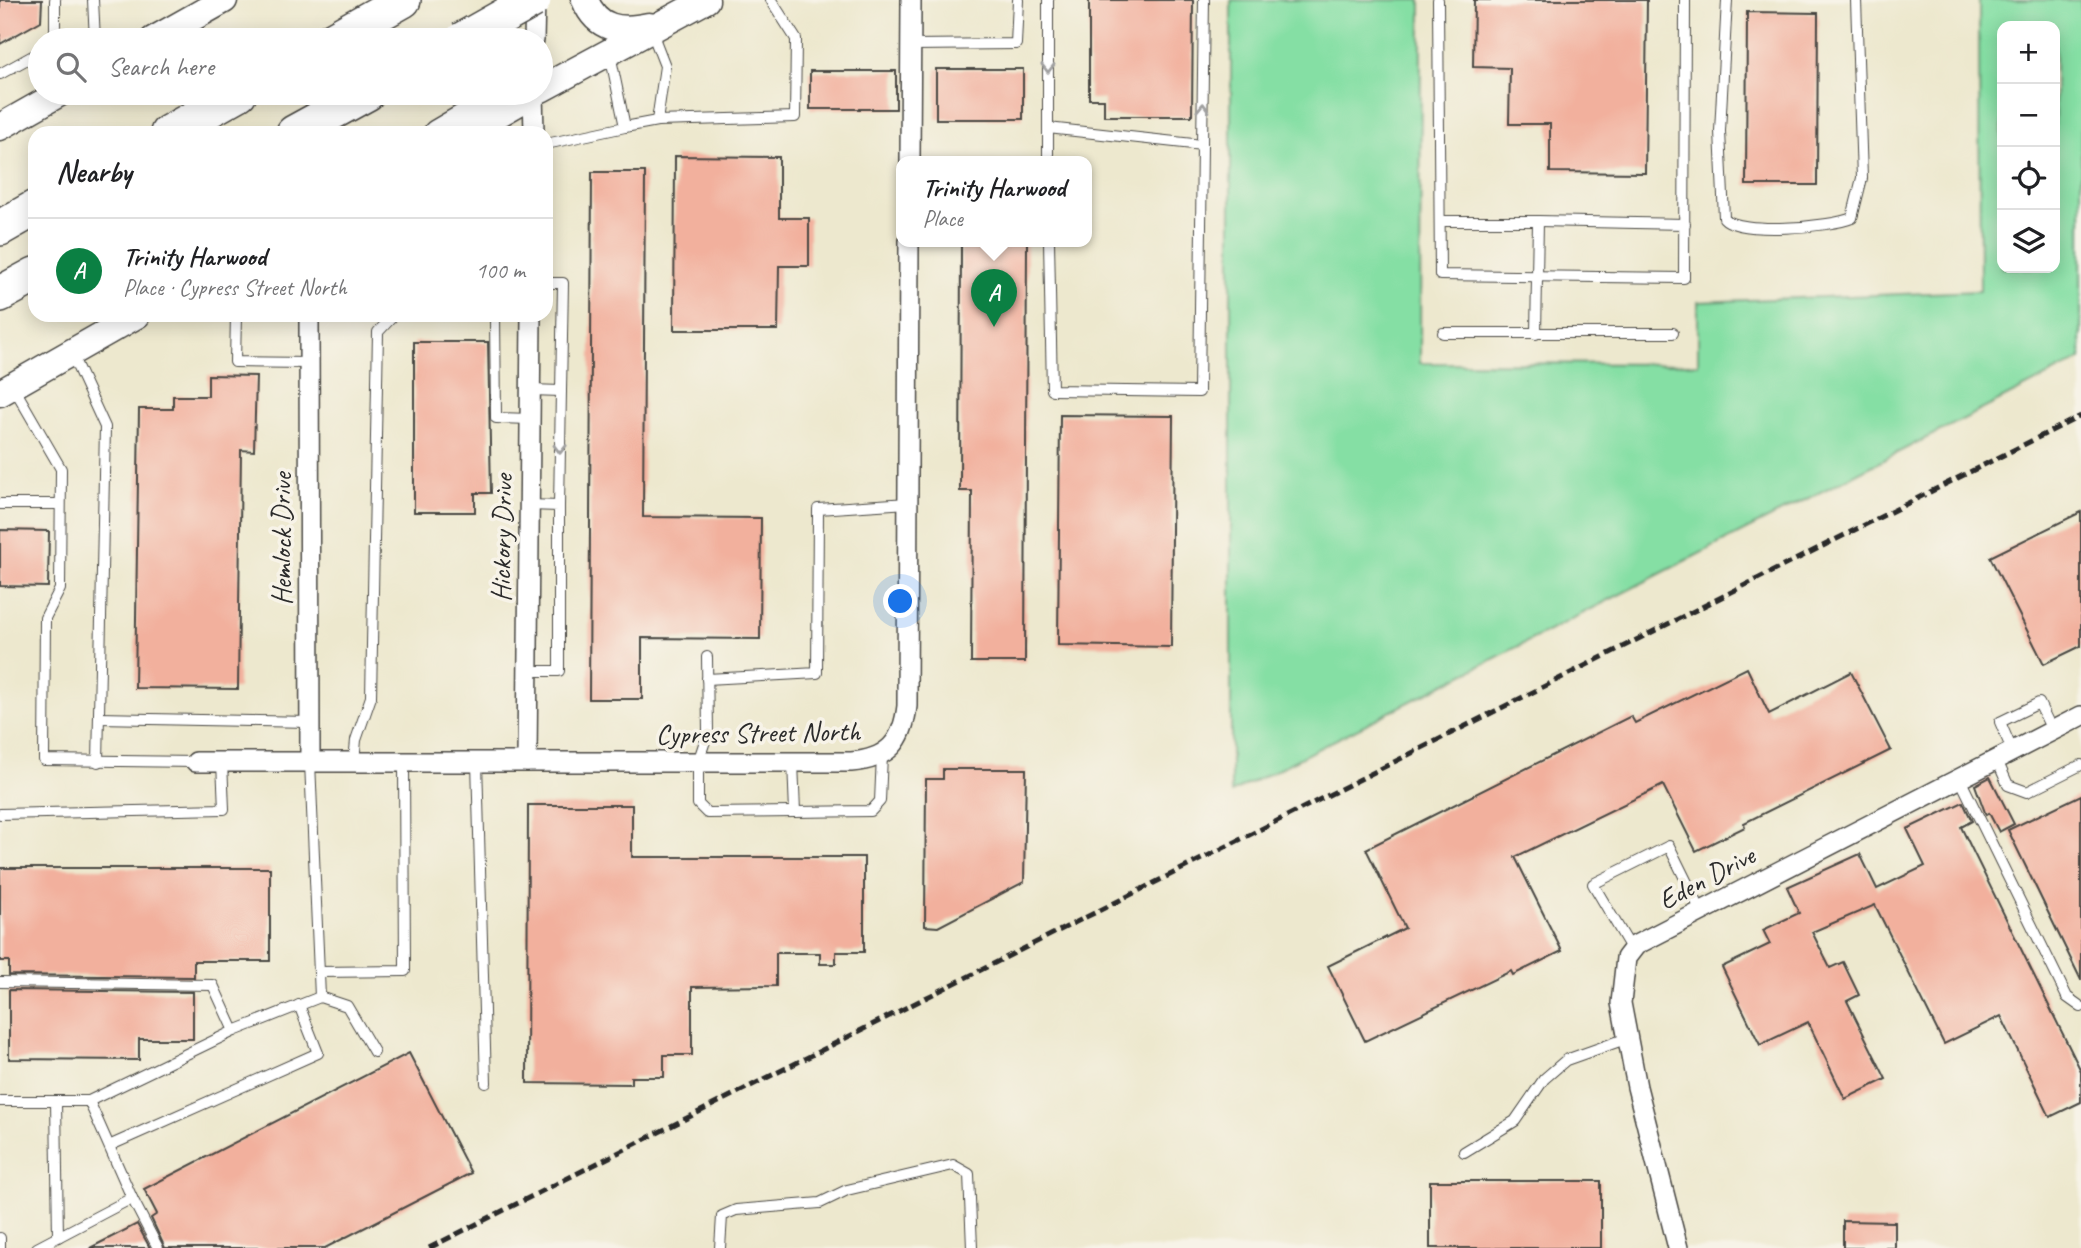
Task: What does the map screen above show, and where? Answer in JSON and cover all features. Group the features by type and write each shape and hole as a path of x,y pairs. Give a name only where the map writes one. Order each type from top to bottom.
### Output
{"highway":[{"path":"353,28 403,0"},
{"path":"484,28 534,0"},
{"path":"180,126 218,105"},
{"path":"306,126 345,105"},
{"path":"0,228 28,212"},
{"path":"0,294 28,279"}],"main road":[{"path":"492,28 493,0"},
{"path":"585,0 597,20 610,26 626,31 658,27"},
{"path":"553,83 706,0"},
{"path":"172,28 214,2"},
{"path":"0,127 39,105"},
{"path":"449,126 466,116 474,105"},
{"path":"477,126 513,105"},
{"path":"6,389 125,322"}],"street":[{"path":"534,0 534,28"},
{"path":"910,156 911,0"},
{"path":"534,105 534,126"},
{"name":"Cypress Street North","path":"196,762 852,762 882,755 904,729 907,706 909,247"},
{"name":"Hemlock Drive","path":"309,322 310,762"},
{"name":"Hickory Drive","path":"527,762 531,322"},
{"name":"Eden Drive","path":"1632,950 1959,776 2081,716"},
{"path":"1632,950 1626,958 1622,974 1621,1003 1678,1248"}],"lane":[{"path":"55,0 55,28"},
{"path":"94,28 93,2 104,0"},
{"path":"553,142 657,121 795,117 796,39 771,0"},
{"path":"911,45 1016,44 1018,0"},
{"path":"1048,0 1048,156"},
{"path":"1049,247 1052,390 1199,392 1204,0"},
{"path":"1438,0 1440,275 1684,278 1685,0"},
{"path":"1727,0 1720,131 1724,218 1740,226 1766,227 1838,224 1852,218 1862,178 1856,0"},
{"path":"657,121 665,66 658,27"},
{"path":"610,53 625,127"},
{"path":"0,74 28,59"},
{"path":"1048,128 1202,145"},
{"path":"1441,221 1685,224"},
{"path":"1536,334 1538,221"},
{"path":"528,671 559,671 563,283 553,283"},
{"path":"236,322 236,362 309,363"},
{"path":"354,762 356,740 371,697 378,332 387,322"},
{"path":"495,322 496,418 530,419"},
{"path":"1443,333 1673,333"},
{"path":"71,352 105,427 98,762"},
{"path":"6,389 61,469 60,589 45,618 44,760 196,762"},
{"path":"531,390 561,391"},
{"path":"707,678 817,673 818,509 908,503"},
{"path":"0,504 61,504"},
{"path":"529,505 559,506"},
{"path":"707,657 708,732 698,762 698,804 707,813 870,811 880,801 882,755"},
{"path":"2052,730 2039,703 2000,722 2008,785 2015,790 2026,792 2081,765"},
{"path":"99,718 310,722"},
{"path":"0,814 224,809 222,762"},
{"path":"310,762 320,997"},
{"path":"319,972 405,971 404,762"},
{"path":"477,762 486,1083"},
{"path":"793,762 795,812"},
{"path":"1959,776 2067,997 2081,1007"},
{"path":"1632,950 1593,884 1669,846 1701,911"},
{"path":"0,982 213,985 234,1031"},
{"path":"0,1101 89,1101 234,1031 320,997 346,1006 374,1052"},
{"path":"111,1145 318,1053 299,1005"},
{"path":"1464,1152 1514,1121 1544,1079 1566,1060 1628,1038"},
{"path":"56,1101 58,1237"},
{"path":"89,1101 111,1145 132,1198 158,1248"},
{"path":"720,1248 722,1216 736,1210 820,1203 847,1190 953,1165 969,1174 972,1248"},
{"path":"37,1248 132,1198"},
{"path":"0,1238 0,1248"}],"green space":[{"path":"1231,0 1421,0 1420,363 1698,364 1698,302 1980,291 1979,0 2081,0 2081,359 1231,793"}],"building":[{"path":"0,0 42,0 41,21 0,44"},
{"path":"1089,0 1193,0 1192,116 1104,116 1104,99 1089,99"},
{"path":"1474,0 1647,0 1645,173 1550,172 1550,124 1509,124 1510,68 1473,67"},
{"path":"1747,12 1818,13 1817,185 1746,185"},
{"path":"936,69 1023,69 1023,119 936,119"},
{"path":"810,71 896,71 896,109 810,109"},
{"path":"675,156 779,157 779,218 809,218 809,266 779,266 778,330 674,330"},
{"path":"592,172 645,172 643,517 761,518 760,639 642,638 642,699 589,699"},
{"path":"961,247 1027,247 1025,662 971,662 972,491 960,491"},
{"path":"414,342 488,342 491,493 475,493 475,512 414,512"},
{"path":"208,375 256,376 254,451 241,450 238,689 135,688 139,409 173,409 173,396 208,396"},
{"path":"1060,415 1173,416 1171,647 1058,645"},
{"path":"2081,512 2081,646 2044,664 1990,557"},
{"path":"0,530 49,531 48,587 0,586"},
{"path":"1747,668 1769,714 1851,672 1891,750 1744,823 1745,827 1696,851 1663,785 1515,857 1562,951 1513,975 1511,971 1365,1041 1328,966 1405,928 1366,849 1631,716 1635,723"},
{"path":"943,769 1026,769 1024,882 938,927 925,926 926,779 943,779"},
{"path":"1990,777 2014,824 1999,832 1989,813 1986,815 1975,785"},
{"path":"2081,795 2081,980 2008,830"},
{"path":"1963,802 1972,821 1961,827 2081,1071 2081,1102 2050,1117 2001,1016 1944,1044 1875,905 1812,932 1830,968 1843,962 1859,995 1847,1001 1886,1079 1845,1099 1808,1022 1760,1045 1722,967 1770,944 1763,930 1799,913 1787,887 1860,854 1877,889 1925,866 1907,829"},
{"path":"528,805 632,805 632,857 864,857 864,952 836,952 836,964 820,964 820,953 776,953 776,986 692,987 692,1055 664,1055 664,1077 631,1077 631,1084 527,1083"},
{"path":"0,868 270,868 270,961 194,961 194,977 9,975 9,961 0,961"},
{"path":"9,990 193,992 193,1039 139,1039 139,1060 9,1059"},
{"path":"409,1053 471,1173 325,1248 165,1248 151,1218 157,1214 144,1189"},
{"path":"1430,1181 1601,1181 1601,1248 1430,1248"},
{"path":"1843,1221 1895,1222 1895,1248 1843,1248"},
{"path":"137,1224 150,1248 90,1248"}],"railway":[{"path":"429,1248 2081,416"}],"place":[{"name":"Trinity Harwood","path":"994,327"}]}
